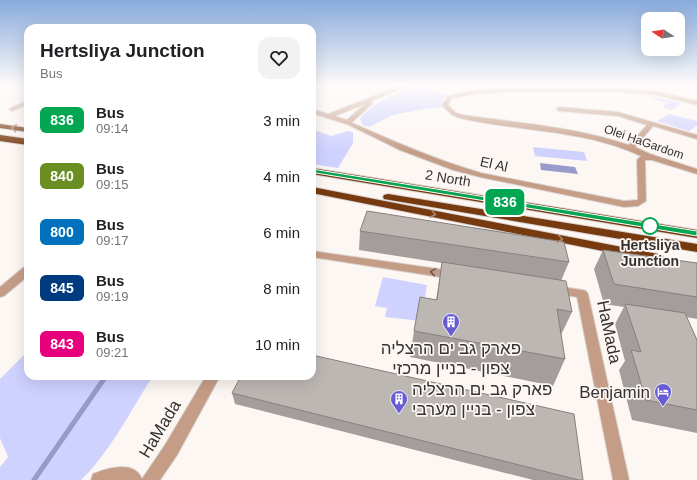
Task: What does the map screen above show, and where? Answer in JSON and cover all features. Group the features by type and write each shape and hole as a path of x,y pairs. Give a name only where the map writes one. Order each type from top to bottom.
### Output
{"highway":[{"path":"0,126 24,129"},
{"path":"0,138 24,141"},
{"name":"2 North","path":"316,172 697,234"},
{"path":"316,187 697,248"},
{"path":"316,191 666,260"}],"street":[{"path":"330,116 351,107"},
{"path":"348,123 364,107"},
{"name":"Olei HaGardom","path":"447,107 454,114 462,117 577,134 610,141 651,158 697,172"},
{"path":"559,109 618,114 695,134"},
{"name":"El Al","path":"316,112 348,123 403,148 456,168 624,204 636,204 642,201 641,160 643,158 651,158"},
{"path":"630,148 652,123"},
{"path":"316,255 467,277"},
{"path":"0,293 24,273"},
{"name":"HaMada","path":"544,289 582,294 620,480"},
{"name":"HaMada","path":"150,480 171,450 211,380"},
{"path":"99,480 121,474 131,477 134,480"}],"shaded area":[{"path":"372,107 438,107 393,115 369,127 363,125 360,119"},
{"path":"663,107 676,107 672,110"},
{"path":"669,114 697,121 697,125 689,131 657,121"},
{"path":"316,130 331,136 348,131 353,132 353,143 338,168 316,165"},
{"path":"533,147 584,152 587,161 535,156"},
{"path":"540,163 575,167 578,174 541,170"},
{"path":"383,277 427,285 421,321 385,317 387,308 375,306"},
{"path":"24,355 24,380 151,380 111,444 92,469 81,480 0,480 0,467 8,457 0,438 0,379"}],"building":[{"path":"367,211 564,242 569,262 360,231"},
{"path":"603,250 697,263 697,297 614,284"},
{"path":"442,262 566,281 572,312 557,309 565,359 414,331 420,297 437,300"},
{"path":"625,304 685,313 697,340 697,410 646,400 631,350 641,352"},
{"name":"פארק גב ים הרצליה צפון - בניין מערבי","path":"316,356 574,414 583,480 579,480 232,393 239,380 316,380"}],"waterway":[{"path":"34,480 103,380"}],"bus line":[{"name":"836","path":"316,172 697,234"}],"place":[{"name":"Hertsliya Junction","path":"650,226"},
{"name":"פארק גב ים הרצליה צפון - בניין מרכזי","path":"451,337"},
{"name":"Benjamin","path":"663,407"},
{"name":"פארק גב ים הרצליה צפון - בניין מערבי","path":"399,414"}]}
